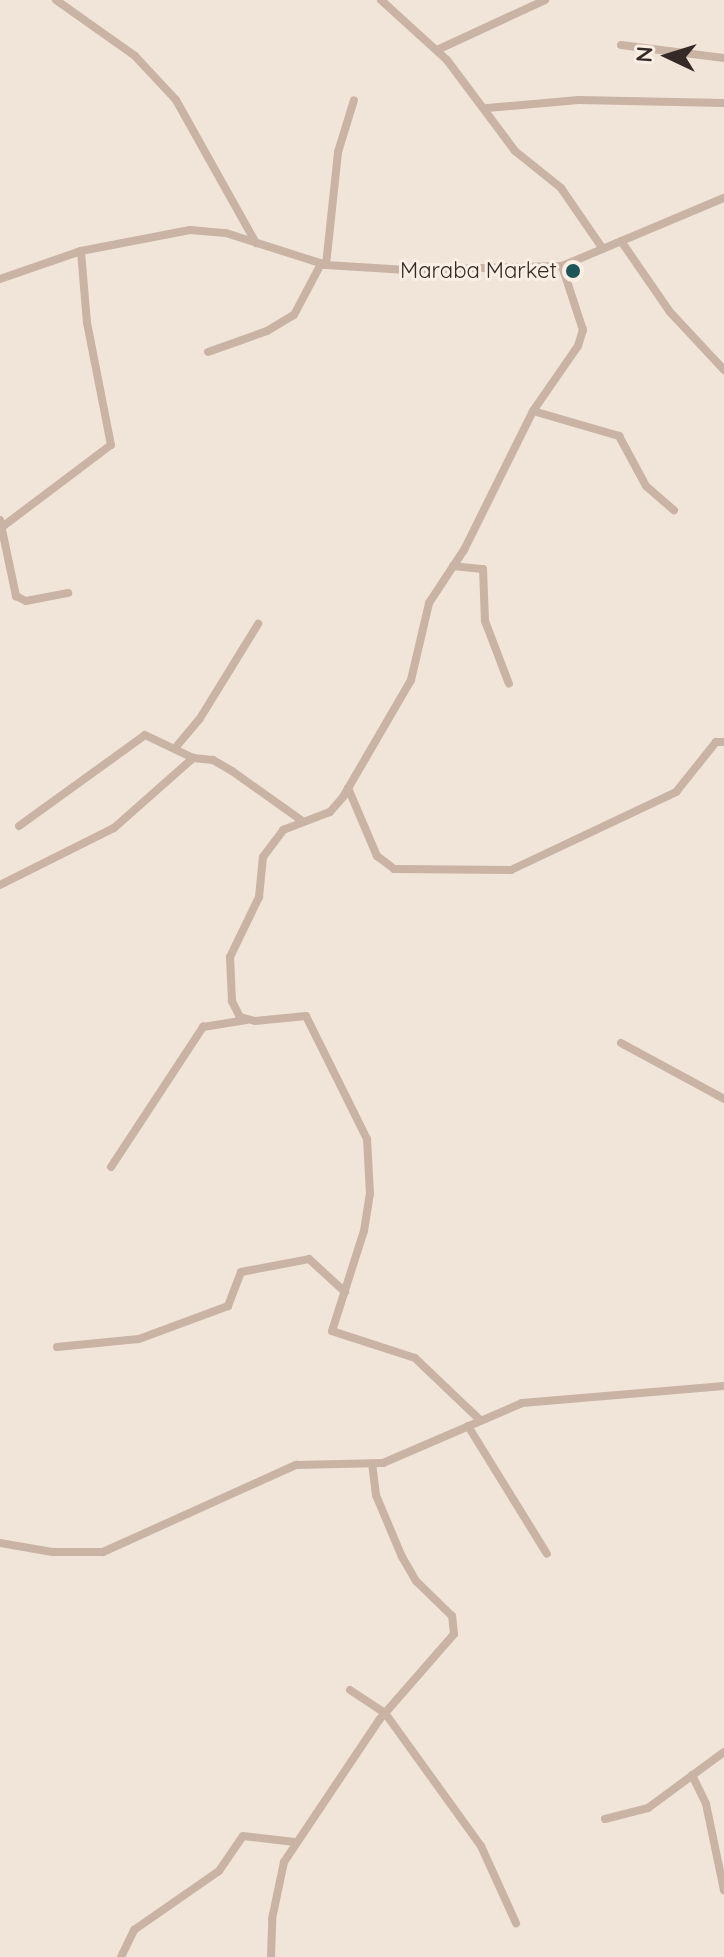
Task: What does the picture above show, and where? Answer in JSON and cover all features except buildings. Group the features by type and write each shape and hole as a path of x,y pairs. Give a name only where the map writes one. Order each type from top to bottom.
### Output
{"street":[{"path":"56,0 135,56 176,100 256,244"},
{"path":"381,0 437,50 487,108 515,151 581,210 603,249"},
{"path":"437,50 545,0"},
{"path":"621,45 724,58"},
{"path":"208,352 267,331 294,315 324,264 338,152 354,100"},
{"path":"487,108 579,100 724,103"},
{"path":"0,279 81,251 190,230 226,233 324,264 394,270 562,266 724,198"},
{"path":"621,241 670,312 724,370"},
{"path":"68,593 26,601 16,596 1,523 111,445 87,323 81,251"},
{"path":"246,1020 232,1001 230,957 259,897 263,857 283,830 301,820 330,812 348,788 411,680 423,615 453,566 533,411 582,336 562,266"},
{"path":"533,411 619,436 646,486 674,510"},
{"path":"453,566 483,569 485,621 509,684"},
{"path":"176,747 199,720 258,624"},
{"path":"19,826 145,735 176,747 193,758 213,760 301,820"},
{"path":"348,788 377,856 394,869 511,870 676,792 716,742 724,742"},
{"path":"0,885 114,828 193,758"},
{"path":"111,1167 203,1027 306,1016 360,1116 367,1139 370,1194 364,1231 332,1325 334,1334 415,1358 480,1420"},
{"path":"621,1043 724,1099"},
{"path":"57,1347 139,1339 228,1306 241,1272 309,1259 345,1292"},
{"path":"0,1543 66,1553 103,1552 296,1465 372,1464 522,1403 724,1386"},
{"path":"468,1426 547,1554"},
{"path":"271,1957 277,1893 284,1862 295,1842 385,1713 445,1650 455,1627 402,1557 376,1495 372,1464"},
{"path":"350,1690 385,1713 481,1846 516,1923"},
{"path":"605,1819 648,1808 724,1752"},
{"path":"692,1775 706,1804 724,1890"},
{"path":"121,1957 134,1930 219,1871 243,1836 295,1842"}],"place":[{"name":"Maraba Market","path":"573,271"}]}
